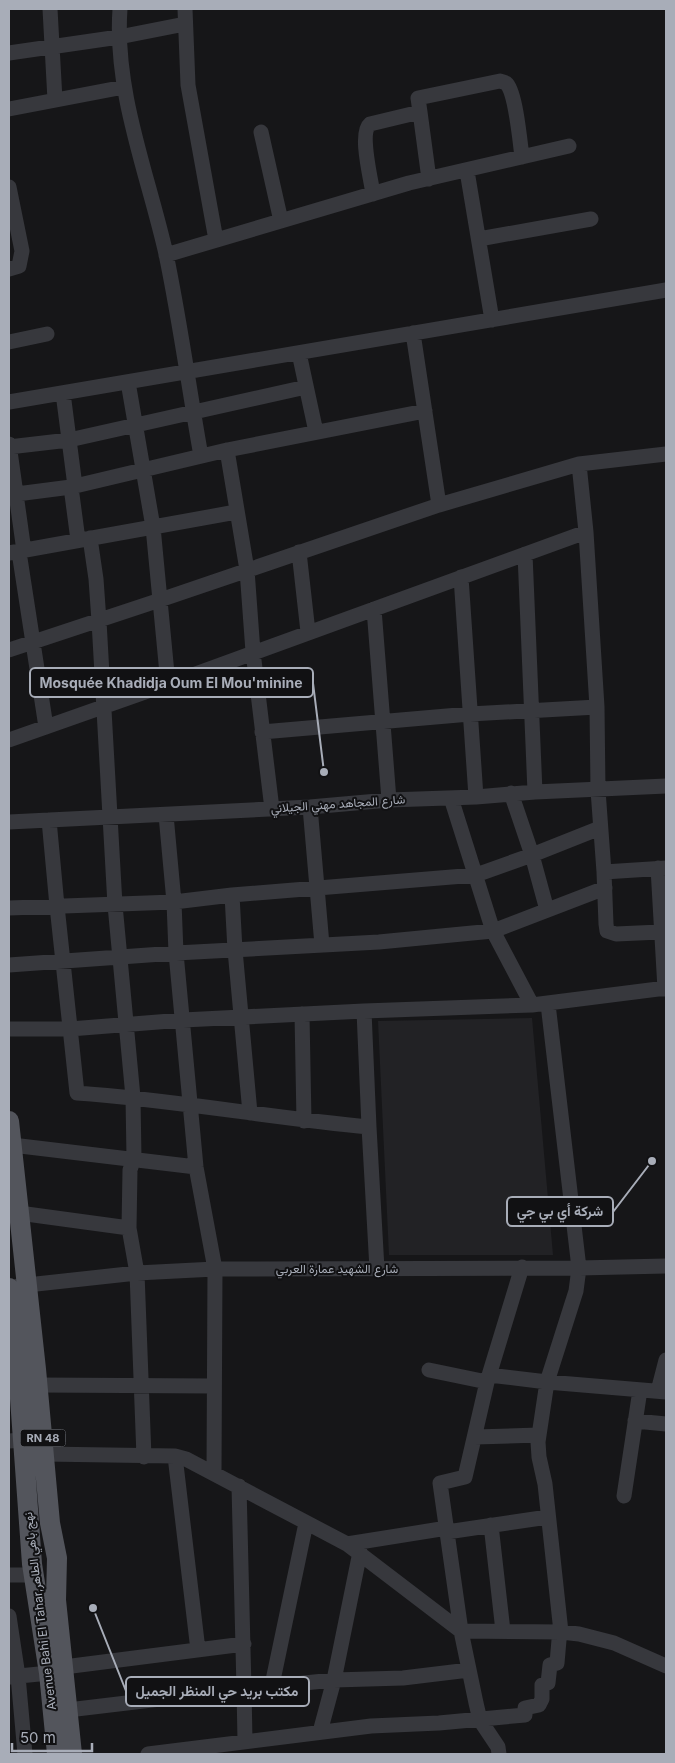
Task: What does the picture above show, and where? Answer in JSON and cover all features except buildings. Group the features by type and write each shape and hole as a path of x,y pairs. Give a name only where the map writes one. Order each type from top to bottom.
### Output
{"main road":[{"name":"Avenue Bahi El Tahar,نهج باهي الطاهر","path":"9,1121 19,1213 14,1286 25,1375 44,1454 50,1523 57,1558 57,1754"},
{"name":"Avenue Bahi El Tahar,نهج باهي الطاهر","path":"25,1375 16,1440 34,1574 56,1670 68,1710 72,1754"}],"street":[{"path":"50,9 55,100"},
{"path":"120,9 119,37 124,87 166,254 201,456"},
{"path":"185,9 188,85 216,240"},
{"path":"9,53 119,37 185,24"},
{"path":"428,179 418,98 500,81 504,82 512,94 522,157"},
{"path":"9,109 124,87"},
{"path":"373,194 364,139 367,127 370,124 420,112"},
{"path":"261,132 281,221"},
{"path":"166,254 428,179 569,146"},
{"path":"467,171 492,320"},
{"path":"9,187 11,212 22,252 19,266 9,269"},
{"path":"479,239 591,219"},
{"path":"9,402 666,290"},
{"path":"413,333 439,505"},
{"path":"9,342 47,334"},
{"path":"299,353 316,432"},
{"path":"128,382 153,527 168,684"},
{"path":"46,726 17,552 9,446 69,440 193,411 306,388"},
{"path":"63,393 73,487 84,539 96,579 115,905 133,1097 134,1158 130,1170 129,1228 137,1273 144,1457"},
{"path":"12,494 73,487 227,450 424,411"},
{"path":"227,450 247,570 253,652 272,809"},
{"path":"9,650 439,505 579,464 666,454"},
{"path":"579,464 586,532 597,707 598,790 607,931 616,934 660,932"},
{"path":"17,552 236,512"},
{"path":"9,740 586,532"},
{"path":"299,552 308,632"},
{"path":"525,554 535,792"},
{"path":"460,577 476,797"},
{"path":"374,609 389,800"},
{"path":"262,732 470,714 597,707"},
{"name":"شارع المجاهد مهني الجيلاني","path":"9,822 166,815 310,807 389,800 666,786"},
{"path":"511,793 532,855 547,910"},
{"path":"451,798 493,930 532,1005"},
{"path":"310,807 322,945"},
{"path":"166,815 174,902 176,953 196,1167 215,1269 214,1473"},
{"path":"49,820 77,1093 133,1097 304,1121 369,1127"},
{"path":"9,908 174,902 476,875 600,828"},
{"path":"9,1029 70,1029 183,1020 532,1005 666,988 660,932 662,868 604,872"},
{"path":"9,965 176,953 378,942 493,930 605,888"},
{"path":"232,896 250,1113"},
{"path":"148,1754 371,1726 439,1723 525,1715 525,1708 539,1705 542,1699 542,1685 548,1683 550,1665 557,1663 561,1632 545,1484 539,1457 539,1435 547,1382 576,1291 579,1268 548,1004"},
{"path":"364,1011 377,1268"},
{"path":"302,1014 304,1121"},
{"path":"12,1145 134,1158 196,1167"},
{"path":"19,1213 129,1228"},
{"name":"شارع الشهيد عمارة العربي","path":"14,1286 137,1273 215,1269 666,1266"},
{"path":"500,1754 498,1747 480,1720 461,1631 440,1483 464,1477 488,1379 522,1267"},
{"path":"429,1370 488,1379 662,1391 666,1360"},
{"path":"25,1375 141,1386 214,1386"},
{"path":"624,1496 640,1390"},
{"path":"635,1421 666,1424"},
{"path":"475,1436 539,1435"},
{"path":"44,1454 175,1456 186,1459 360,1552 461,1631 561,1632 579,1634 608,1642 666,1666"},
{"path":"175,1456 198,1650"},
{"path":"238,1486 244,1644 245,1741"},
{"path":"347,1544 548,1517"},
{"path":"272,1685 306,1523"},
{"path":"491,1525 503,1632"},
{"path":"320,1732 334,1680 360,1552"},
{"path":"9,1575 34,1574"},
{"path":"9,1617 16,1725 25,1754"},
{"path":"13,1676 244,1644"},
{"path":"68,1710 272,1685 334,1680 403,1678 469,1670"}],"shaded area":[{"path":"532,1018 553,1255 389,1255 378,1021"}],"place":[{"name":"Mosquée Khadidja Oum El Mou'minine","path":"324,772"},
{"name":"شركة أي بي جي","path":"652,1161"},
{"name":"مكتب بريد حي المنظر الجميل","path":"93,1608"}]}
